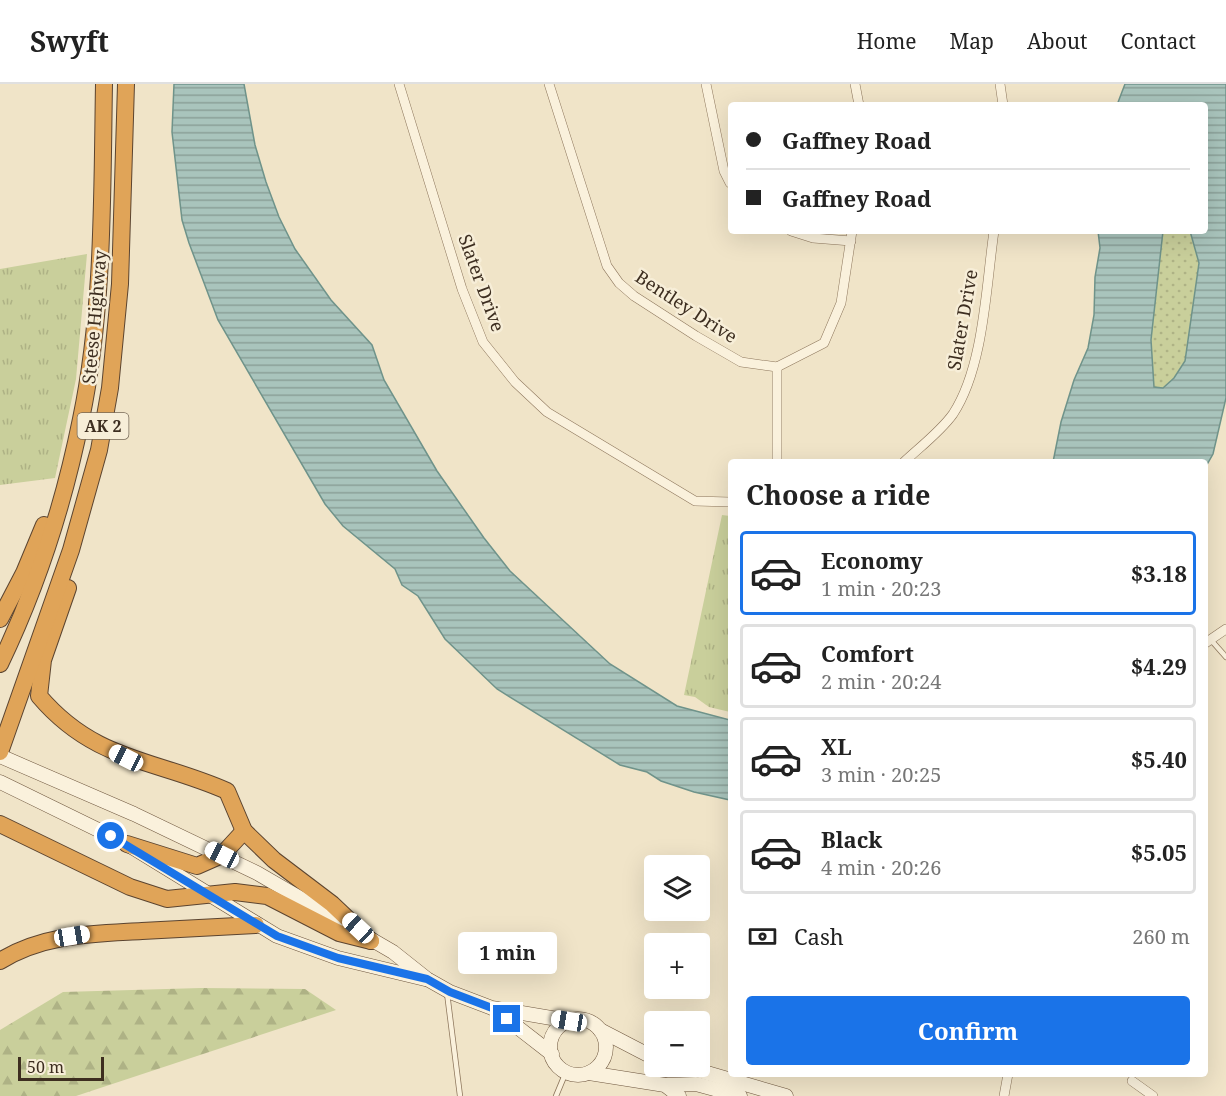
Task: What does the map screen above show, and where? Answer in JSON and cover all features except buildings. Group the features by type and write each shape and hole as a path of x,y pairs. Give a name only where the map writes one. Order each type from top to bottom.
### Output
{"highway":[{"name":"Steese Highway","path":"0,664 44,557 82,418 98,294 104,84"},
{"name":"Steese Highway","path":"0,754 71,550 99,450 110,388 120,284 126,84"},
{"path":"99,450 82,545 44,660 39,696 82,736 126,758 196,778 227,791 244,831 274,861 332,904 371,941"},
{"path":"0,619 24,573 72,458"},
{"path":"0,824 130,887 167,899 235,892 267,896 339,933 371,941"},
{"path":"127,844 197,866 222,855 244,831"},
{"path":"0,961 17,951 55,939 89,933 256,925"}],"main road":[{"path":"0,754 222,855 393,952 427,979 447,990 492,1008 569,1021 584,1020 644,1053"},
{"path":"0,782 127,844 277,936 338,958 427,979"},
{"path":"492,1008 552,1054"},
{"path":"569,1021 556,1031 552,1040 552,1054 557,1065 566,1072 580,1075 589,1073 664,1085 696,1084 740,1096"},
{"path":"589,1073 599,1066 605,1055 606,1043 600,1030"},
{"path":"710,1074 786,1096"},
{"path":"664,1085 679,1096"}],"street":[{"name":"Slater Drive","path":"399,84 462,289 483,342 515,382 547,412 695,501 728,502"},
{"name":"Bentley Drive","path":"549,84 607,266 619,283 687,331 741,362 777,367"},
{"path":"706,84 724,171 728,179"},
{"path":"855,84 858,102"},
{"path":"1000,84 1003,102"},
{"path":"777,459 777,367 804,356 824,342 841,303 852,236 813,238 801,234"},
{"name":"Slater Drive","path":"907,459 953,414 968,383 978,342 994,234"},
{"path":"1208,642 1226,629"},
{"path":"1004,1096 1007,1077"},
{"path":"1131,1081 1153,1096"}],"lane":[{"path":"1208,642 1226,657"},
{"path":"447,990 460,1096"},
{"path":"556,1096 566,1072"}],"green space":[{"path":"1163,234 1191,234 1199,263 1185,361 1174,378 1163,388 1153,387 1151,340"},
{"path":"87,254 76,379 55,478 0,485 0,269"},
{"path":"722,515 728,516 728,712 709,707 695,697 684,695"},
{"path":"201,988 305,989 336,1010 76,1096 0,1096 0,1030 63,992"}],"water":[{"path":"174,84 244,84 255,145 279,217 295,249 331,300 372,345 384,380 437,471 510,571 610,664 677,706 728,719 728,800 694,792 661,781 647,772 620,765 497,689 445,639 418,596 402,585 395,569 343,526 325,504 218,320 182,220 172,132"},
{"path":"1125,84 1226,84 1226,398 1213,454 1208,463 1208,459 1054,459 1061,422 1074,380 1088,348 1094,315 1095,277 1100,248 1098,234 1163,234 1151,340 1154,387 1163,388 1174,378 1185,361 1199,263 1191,234 1208,234 1208,102 1118,102"}],"route":[{"path":"111,836 231,911 277,936 338,958 427,979 450,992 492,1008 507,1019"}]}
